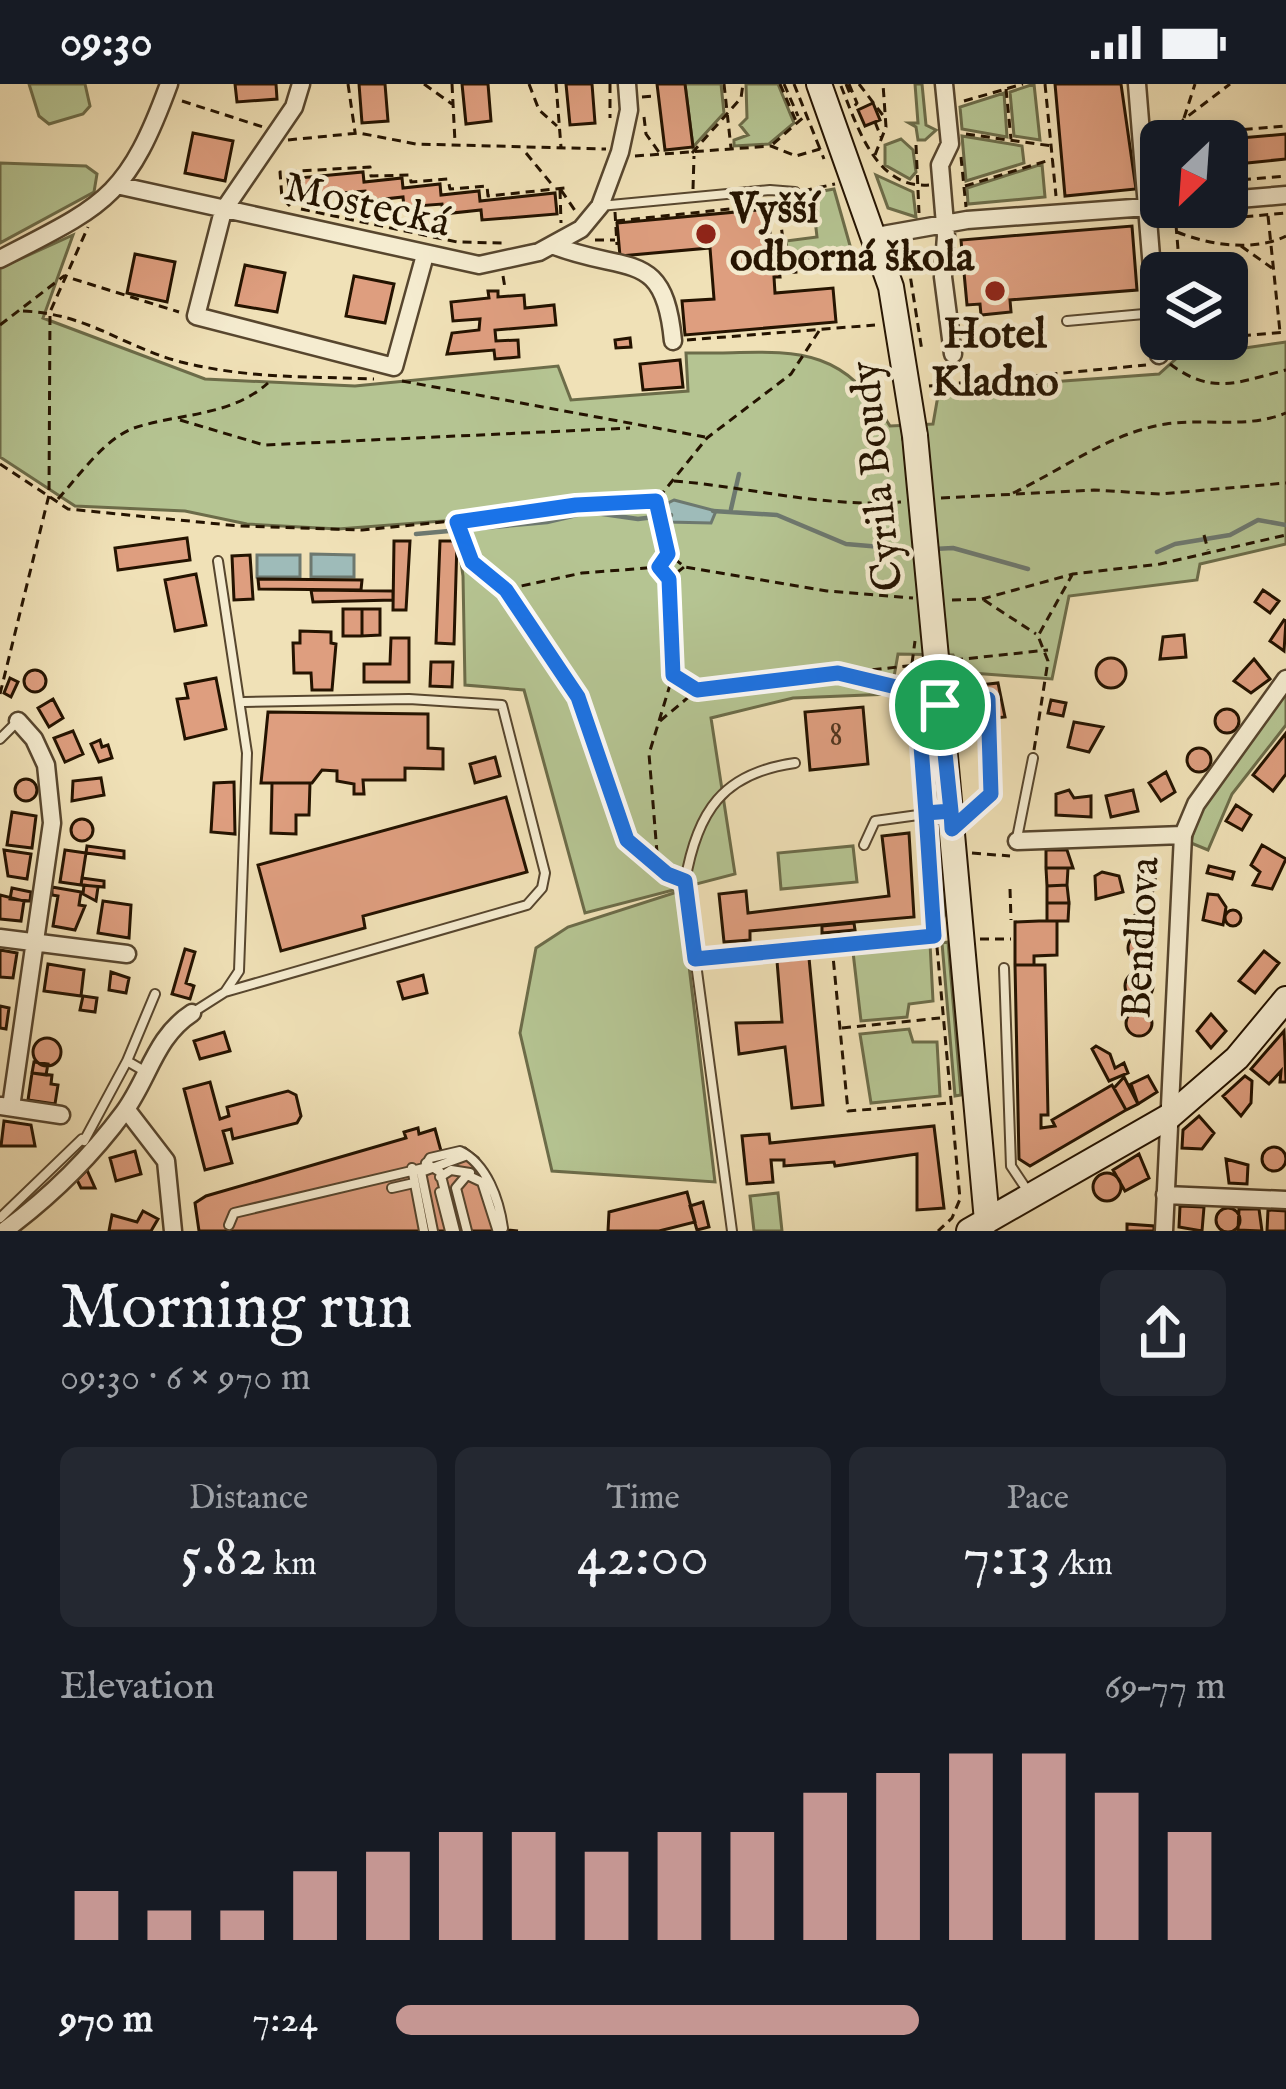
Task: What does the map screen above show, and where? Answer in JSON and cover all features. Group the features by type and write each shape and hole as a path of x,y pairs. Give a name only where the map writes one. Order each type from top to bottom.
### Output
{"street":[{"path":"301,84 294,107 269,134 223,212 196,316 394,367 425,255"},
{"path":"592,206 620,152 629,110 627,84"},
{"name":"Cyrila Boudy","path":"819,84 902,341 915,436 925,666 940,705 943,818 981,1228"},
{"path":"944,84 950,144 940,165 943,277 953,354"},
{"path":"1137,84 1142,120"},
{"path":"0,259 71,222 121,186 171,92"},
{"name":"Mostecká","path":"121,186 479,265 581,229 592,206"},
{"path":"1248,198 1286,195"},
{"path":"870,244 945,222 1140,207"},
{"path":"550,240 654,276 668,295 673,341"},
{"name":"Bendlova","path":"1164,1231 1184,835 1196,804 1286,679"},
{"path":"18,721 34,739 50,791 52,823 6,1107 61,1115"},
{"path":"1013,848 1184,835"},
{"path":"0,938 127,954"},
{"path":"981,1228 1170,1116 1238,1058 1286,999"},
{"path":"4,1231 126,1109 165,1034 186,1016"},
{"path":"126,1109 166,1161 173,1231"},
{"path":"1166,1195 1286,1200"}],"lane":[{"path":"592,206 795,192"},
{"path":"1067,321 1140,314"},
{"path":"218,561 244,702 248,753 239,971 226,992"},
{"path":"186,1016 226,992 527,904 542,888 545,873 502,705 409,699 244,702"},
{"path":"864,845 875,821 943,818 991,794 988,699 940,705"},
{"path":"0,739 18,721"},
{"path":"1013,848 1033,758"},
{"path":"732,1231 685,881 700,827 718,797 740,775 795,763"},
{"path":"1004,968 1011,1166 1031,1196"},
{"path":"0,1218 88,1144 154,994"},
{"path":"127,1061 147,1073"},
{"path":"433,1231 420,1184 430,1158 452,1151 472,1158 495,1197 500,1228"},
{"path":"230,1228 229,1220 236,1212 428,1163 438,1167 454,1231"},
{"path":"412,1168 424,1231"},
{"path":"230,1228 234,1213 424,1168"},
{"path":"454,1231 439,1180 455,1170 472,1175 487,1193 500,1228"},
{"path":"454,1231 447,1187 472,1175"},
{"path":"460,1178 456,1188 467,1231"},
{"path":"392,1188 420,1184"}],"path":[{"path":"348,84 355,134"},
{"path":"424,84 454,106"},
{"path":"452,84 455,143"},
{"path":"529,84 539,110 560,128"},
{"path":"556,84 561,148"},
{"path":"610,84 610,121"},
{"path":"724,84 732,151"},
{"path":"693,197 692,154 741,98 742,84"},
{"path":"783,84 798,119"},
{"path":"794,84 834,184 795,192"},
{"path":"845,84 851,96"},
{"path":"845,84 886,175 918,186"},
{"path":"859,84 886,120"},
{"path":"874,156 886,120 883,84"},
{"path":"956,103 1023,84"},
{"path":"1046,84 1062,212"},
{"path":"1183,119 1195,84"},
{"path":"1183,119 1230,84"},
{"path":"1006,89 1011,140"},
{"path":"171,92 260,123 269,134 355,134 416,144 524,151 608,150"},
{"path":"643,97 656,96"},
{"path":"771,146 806,115"},
{"path":"875,122 882,138"},
{"path":"1248,130 1286,126"},
{"path":"1052,146 958,132 964,187 1053,159"},
{"path":"646,134 661,155"},
{"path":"916,145 916,233 905,256 923,359"},
{"path":"627,155 771,146 796,156 820,149"},
{"path":"524,151 577,213"},
{"path":"292,207 282,198 280,172 370,167 371,176 410,175 411,182 448,179 450,189 487,186 488,196 560,188"},
{"path":"1248,180 1286,176"},
{"path":"560,188 561,226"},
{"path":"595,239 617,240 616,221 779,203 787,273 868,266"},
{"path":"274,204 458,242 508,243"},
{"path":"550,240 577,213 592,206"},
{"path":"1178,252 1176,223 1286,213"},
{"path":"1248,336 1283,332 1268,214"},
{"path":"0,694 49,495 50,312 92,220"},
{"path":"1177,232 1239,244 1271,244 1286,236"},
{"path":"785,261 870,244"},
{"path":"1239,244 1274,268"},
{"path":"501,268 505,288"},
{"path":"64,276 118,297 196,316"},
{"path":"0,325 64,276"},
{"path":"23,311 69,314 148,352 271,380 305,375 390,379 707,438"},
{"path":"673,341 883,324"},
{"path":"0,464 56,500 90,513 189,517 239,526 362,530 458,525 576,505 656,501 707,438 791,374 819,331"},
{"path":"924,373 926,386 1156,364 1157,360"},
{"path":"1166,360 1203,385 1231,384 1286,370"},
{"path":"56,500 108,445 132,429 181,421 254,395 271,380"},
{"path":"1005,496 1137,430 1169,423 1257,421 1286,413"},
{"path":"181,421 264,445 638,428"},
{"path":"674,481 741,486 832,503 915,501"},
{"path":"935,499 1094,490 1160,494 1286,483"},
{"path":"656,501 668,554 685,566 827,591 926,599"},
{"path":"458,525 472,562 506,590 578,697 627,840 685,881"},
{"path":"941,601 982,599 1072,574 1160,564 1285,533"},
{"path":"1205,539 1209,552"},
{"path":"659,567 668,554"},
{"path":"669,579 685,566"},
{"path":"506,590 582,573 659,567"},
{"path":"658,865 649,754 673,675 669,579 659,567"},
{"path":"1038,635 1072,574"},
{"path":"982,599 1038,635 1048,650 1033,758"},
{"path":"660,721 697,690 1048,650"},
{"path":"908,693 925,666"},
{"path":"838,673 917,692 943,818 934,936 960,1199 952,1218 938,1231"},
{"path":"673,675 697,690"},
{"path":"971,854 1013,848"},
{"path":"1010,889 1011,920"},
{"path":"695,959 934,936"},
{"path":"979,939 1011,939"},
{"path":"832,946 848,1111 950,1103"},
{"path":"840,1028 942,1018"}],"green space":[{"path":"29,84 85,84 90,106 83,114 49,124 39,116"},
{"path":"685,84 721,84 724,113 693,147"},
{"path":"746,84 778,84 794,123 769,144 734,146 734,140 748,135 740,125 747,118"},
{"path":"915,84 922,84 926,125 936,130 925,140 918,140 916,127 909,123 918,123"},
{"path":"1034,84 1040,140 1014,136 1010,92"},
{"path":"1004,93 1007,137 962,129 960,107"},
{"path":"962,136 1022,146 1024,163 966,181"},
{"path":"901,139 913,150 916,172 910,179 885,165 885,145"},
{"path":"0,163 86,166 97,174 94,192 0,243"},
{"path":"1042,164 1045,197 968,204 967,188"},
{"path":"876,175 913,192 916,217 888,208"},
{"path":"834,189 851,249 788,255 786,241 817,237 812,193"},
{"path":"73,235 43,318 205,379 355,386 558,366 571,400 688,391 686,353 778,353 827,363 849,376 890,426 933,424 939,390 1159,374 1175,360 1248,360 1248,348 1286,342 1286,544 1200,564 1197,580 1069,596 1052,679 959,672 953,655 898,654 891,694 793,698 711,718 735,874 585,913 524,690 465,685 463,576 455,520 338,529 247,524 185,511 75,506 0,457 0,268"},
{"path":"1286,688 1286,725 1232,794 1208,850 1191,843 1196,817"},
{"path":"937,819 945,914 940,926 930,827"},
{"path":"853,846 857,882 781,889 778,853"},
{"path":"680,891 715,1182 552,1171 520,1033 536,948 568,927"},
{"path":"948,942 961,1095 955,1096 942,943"},
{"path":"930,943 933,1001 909,1004 907,1017 861,1021 853,952"},
{"path":"909,1029 913,1042 937,1042 940,1096 871,1103 860,1034"},
{"path":"778,1193 782,1231 754,1231 750,1196"}],"water":[{"path":"674,500 716,511 711,523 667,522 668,503"},
{"path":"311,554 354,555 354,577 311,577"},
{"path":"257,555 300,555 300,577 257,577"}],"building":[{"path":"235,84 276,84 277,99 237,102"},
{"path":"359,84 385,84 388,121 362,123"},
{"path":"462,84 488,84 491,121 466,124"},
{"path":"566,84 592,84 595,123 570,125"},
{"path":"657,84 685,84 693,147 665,150"},
{"path":"1055,84 1121,84 1136,189 1065,196"},
{"path":"873,103 880,120 865,126 858,110"},
{"path":"193,133 233,141 225,181 185,173"},
{"path":"1286,134 1286,159 1248,163 1248,137"},
{"path":"363,172 364,182 402,178 403,188 440,184 441,195 479,191 480,201 555,193 557,214 482,220 481,210 443,214 442,204 404,207 403,197 366,201 365,191 290,197 288,179"},
{"path":"768,209 772,258 778,258 780,277 774,277 775,293 833,288 836,322 685,335 682,301 714,299 710,248 620,256 617,223"},
{"path":"1132,226 1137,290 1010,300 1011,312 981,315 980,304 967,305 961,240"},
{"path":"135,254 175,262 167,302 127,293"},
{"path":"245,265 285,273 277,312 236,305"},
{"path":"354,276 394,284 385,323 346,316"},
{"path":"488,291 498,291 498,297 524,295 525,308 554,305 556,325 495,330 496,341 518,340 519,357 495,359 494,350 447,354 452,333 479,330 480,319 453,321 451,302 489,298"},
{"path":"630,338 631,347 616,348 615,340"},
{"path":"680,360 683,387 643,390 640,364"},
{"path":"187,538 190,560 118,570 115,548"},
{"path":"394,541 410,541 406,610 393,610"},
{"path":"440,541 457,541 454,644 436,643"},
{"path":"250,555 253,599 234,600 232,556"},
{"path":"196,574 206,625 175,631 165,580"},
{"path":"258,579 362,580 361,590 259,589"},
{"path":"311,590 393,591 393,600 313,602"},
{"path":"1263,590 1279,601 1270,613 1255,602"},
{"path":"343,609 362,609 362,636 343,636"},
{"path":"362,609 380,609 380,635 362,636"},
{"path":"1286,621 1284,651 1270,641"},
{"path":"300,631 331,632 331,643 336,644 332,690 312,690 311,673 294,673 293,643 300,643"},
{"path":"1184,635 1186,657 1160,659 1163,637"},
{"path":"391,638 409,638 409,682 364,682 364,664 390,664"},
{"path":"1111,658 1126,673 1111,688 1096,673"},
{"path":"1254,659 1270,679 1251,693 1234,681"},
{"path":"431,662 453,662 452,687 430,686"},
{"path":"35,670 46,681 35,692 24,681"},
{"path":"10,678 18,682 11,697 4,693"},
{"path":"216,678 226,729 185,739 177,699 188,698 185,684"},
{"path":"998,683 1005,717 973,720 970,686"},
{"path":"53,699 63,718 49,727 38,708"},
{"path":"1051,700 1066,703 1063,716 1048,713"},
{"path":"863,707 868,764 810,770 805,712"},
{"path":"1227,709 1236,712 1236,730 1227,733 1218,730 1215,721 1218,712"},
{"path":"268,712 428,714 428,748 443,749 443,769 405,768 405,780 363,780 364,794 354,794 354,784 337,781 337,771 322,770 312,783 261,783"},
{"path":"1074,722 1103,727 1089,752 1068,747"},
{"path":"73,731 83,754 65,762 54,738"},
{"path":"1286,733 1286,774 1273,791 1253,775"},
{"path":"100,740 102,747 108,745 112,758 99,762 91,744"},
{"path":"1199,748 1208,751 1208,769 1199,772 1190,769 1187,760 1190,751"},
{"path":"495,757 500,776 475,783 470,764"},
{"path":"1166,772 1175,792 1161,801 1149,783"},
{"path":"101,778 104,795 72,801 73,781"},
{"path":"26,779 37,790 26,801 15,790"},
{"path":"234,782 235,834 211,832 214,783"},
{"path":"272,783 310,783 309,815 296,815 296,834 271,833"},
{"path":"1069,790 1074,798 1091,796 1091,817 1056,815 1056,794"},
{"path":"1133,790 1138,811 1111,817 1106,796"},
{"path":"506,797 527,872 363,916 365,928 281,951 258,865"},
{"path":"1236,805 1251,815 1242,830 1226,821"},
{"path":"12,812 36,816 32,848 7,845"},
{"path":"82,819 93,830 82,841 71,830"},
{"path":"909,833 914,917 750,931 750,940 724,942 719,894 746,891 748,913 889,896 882,836"},
{"path":"1262,845 1286,859 1272,889 1253,885 1260,872 1251,865"},
{"path":"87,846 124,851 124,858 86,853"},
{"path":"4,850 31,854 27,879 8,876"},
{"path":"65,850 86,853 81,885 60,882"},
{"path":"1046,850 1067,850 1073,868 1046,868"},
{"path":"1137,865 1157,869 1152,895 1135,894"},
{"path":"1209,866 1234,872 1232,879 1207,873"},
{"path":"1046,868 1068,868 1067,885 1047,886"},
{"path":"1102,872 1119,876 1123,892 1096,899 1095,876"},
{"path":"82,878 104,881 104,887 81,885"},
{"path":"84,885 98,887 96,901 83,894"},
{"path":"1067,885 1069,903 1047,903 1047,886"},
{"path":"52,887 81,892 79,905 85,906 75,930 53,926 58,896 52,895"},
{"path":"12,888 31,892 30,901 10,899"},
{"path":"1208,894 1218,895 1226,907 1223,925 1203,920"},
{"path":"0,895 24,901 21,921 0,919"},
{"path":"103,901 131,905 129,938 98,933"},
{"path":"1047,903 1069,903 1068,921 1047,921"},
{"path":"1233,910 1241,918 1233,926 1225,918"},
{"path":"1142,913 1155,926 1142,939 1129,926"},
{"path":"1057,921 1057,955 1034,956 1034,965 1015,965 1015,922"},
{"path":"854,923 855,930 822,933 822,926"},
{"path":"1141,935 1154,948 1141,961 1128,948"},
{"path":"185,949 195,952 186,983 194,986 190,999 172,994"},
{"path":"0,950 17,953 13,978 0,977"},
{"path":"1264,951 1279,963 1255,993 1239,981"},
{"path":"809,958 823,1105 792,1108 785,1047 739,1054 736,1023 782,1022 777,961"},
{"path":"48,964 84,970 81,996 44,991"},
{"path":"1015,965 1045,965 1048,1115 1041,1115 1041,1128 1055,1126 1052,1120 1112,1085 1126,1110 1030,1166 1019,1159"},
{"path":"111,972 129,978 126,993 109,990"},
{"path":"1139,972 1149,976 1153,986 1149,996 1139,1000 1129,996 1125,986 1129,976"},
{"path":"423,975 427,993 403,999 398,982"},
{"path":"83,996 97,998 95,1012 80,1010"},
{"path":"0,1006 9,1008 6,1029 0,1028"},
{"path":"1139,1010 1152,1023 1139,1036 1126,1023"},
{"path":"1211,1014 1226,1031 1211,1048 1197,1031"},
{"path":"1284,1031 1286,1082 1280,1082 1281,1071 1269,1084 1251,1069"},
{"path":"224,1032 230,1051 200,1059 194,1041"},
{"path":"47,1038 57,1042 61,1052 57,1062 47,1066 37,1062 33,1052 37,1042"},
{"path":"1096,1046 1110,1054 1115,1068 1124,1063 1128,1073 1109,1081 1092,1049"},
{"path":"34,1062 48,1064 46,1075 32,1073"},
{"path":"32,1073 52,1075 51,1084 58,1085 55,1104 28,1100"},
{"path":"1148,1076 1157,1092 1138,1104 1131,1084"},
{"path":"1245,1076 1252,1081 1251,1103 1241,1116 1223,1096"},
{"path":"1124,1077 1138,1104 1126,1110 1114,1088"},
{"path":"210,1082 220,1119 229,1116 227,1107 288,1091 296,1095 301,1116 297,1123 233,1139 231,1129 223,1131 232,1163 205,1170 184,1089"},
{"path":"1199,1116 1214,1133 1202,1149 1182,1148 1183,1130"},
{"path":"4,1121 31,1125 35,1146 1,1146"},
{"path":"934,1126 944,1208 917,1210 917,1154 835,1166 834,1162 784,1166 784,1160 771,1160 773,1182 747,1184 742,1136 769,1134 770,1143"},
{"path":"418,1128 419,1134 435,1129 441,1151 465,1148 478,1158 499,1197 507,1230 518,1231 199,1231 195,1203 206,1196 406,1138 404,1132"},
{"path":"1274,1147 1286,1159 1274,1171 1262,1159"},
{"path":"135,1151 141,1174 116,1181 110,1158"},
{"path":"1139,1154 1149,1178 1125,1191 1113,1170"},
{"path":"1226,1159 1248,1165 1247,1184 1229,1183"},
{"path":"87,1170 95,1188 81,1188 77,1180"},
{"path":"1107,1173 1117,1177 1121,1187 1117,1197 1107,1201 1097,1197 1093,1187 1097,1177"},
{"path":"687,1192 695,1222 659,1231 608,1231 609,1212"},
{"path":"703,1202 709,1227 697,1230 690,1206"},
{"path":"1180,1206 1204,1207 1202,1231 1179,1227"},
{"path":"1233,1209 1239,1215 1237,1229 1219,1229 1219,1211"},
{"path":"1239,1209 1259,1209 1262,1231 1238,1230"},
{"path":"1268,1210 1286,1211 1286,1231 1267,1231"},
{"path":"143,1211 158,1219 151,1231 109,1231 112,1215 137,1222"},
{"path":"1127,1224 1154,1226 1154,1231 1127,1231"}],"waterway":[{"path":"731,509 739,474"},
{"path":"713,511 777,515 846,544 916,550"},
{"path":"416,534 547,522 589,512 638,519 671,515"},
{"path":"1157,552 1175,544 1230,535 1258,520 1286,525"},
{"path":"934,549 953,548 1028,569"}],"place":[{"name":"Vyšší odborná škola","path":"706,234"},
{"name":"Hotel Kladno","path":"995,291"}],"route":[{"path":"940,705 951,811 926,813 917,692 838,673 697,690 673,675 669,579 659,567 668,554 656,501 576,505 457,522 472,562 506,590 578,697 627,840 667,874 685,881 695,959 934,936 926,813 951,811 952,829 991,794 988,699 940,705"}]}
